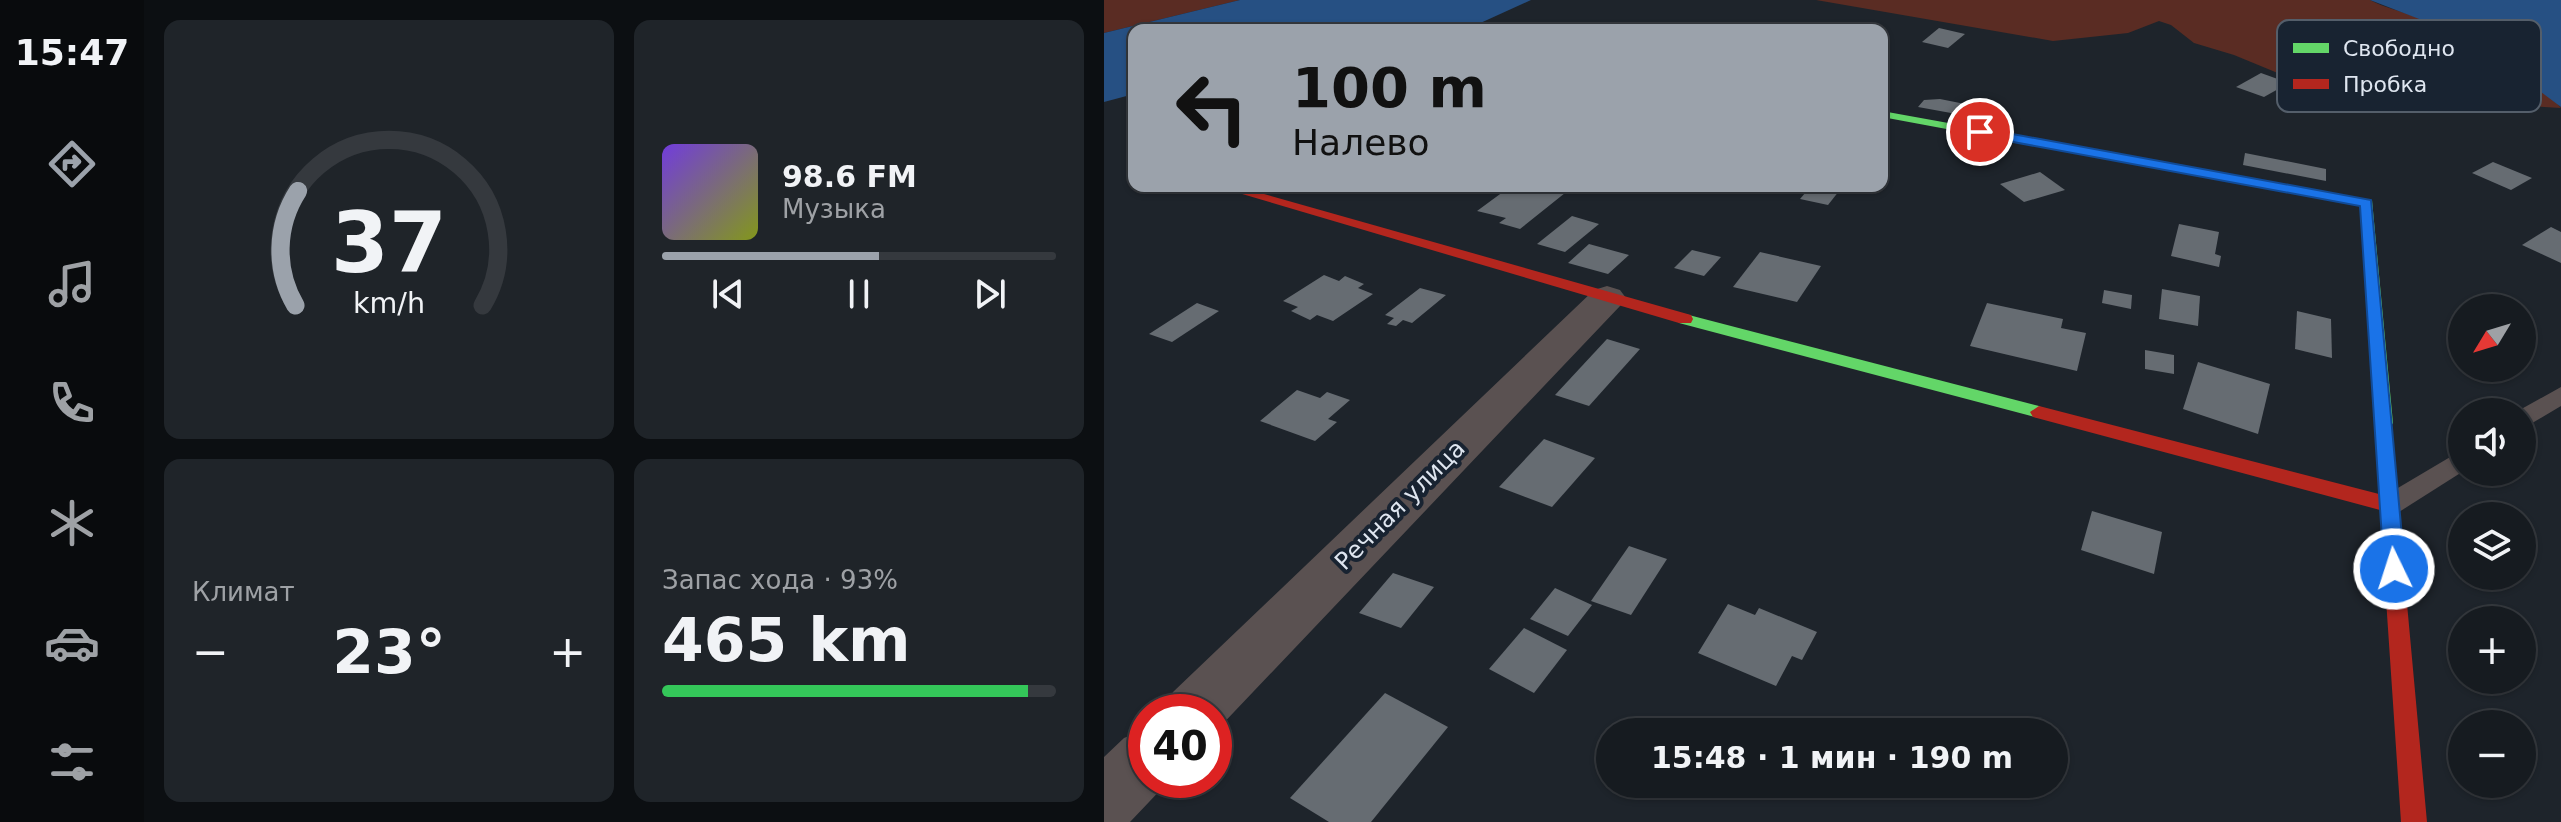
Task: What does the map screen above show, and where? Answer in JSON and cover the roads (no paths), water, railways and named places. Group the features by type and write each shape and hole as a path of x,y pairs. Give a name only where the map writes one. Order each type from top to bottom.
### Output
{"street":[{"path":"1888,115 2367,203 2414,822"},
{"path":"1243,192 1607,298 2390,505"},
{"name":"Речная улица","path":"1212,694 1607,298"}],"lane":[{"path":"2536,411 2561,395"},
{"path":"2390,505 2448,468"}],"water":[{"path":"1240,0 1531,0 1478,24 1141,24"},
{"path":"2370,0 2561,0 2561,107 2541,92 2541,20 2422,20"},
{"path":"1128,27 1128,96 1104,102 1104,33"}]}
